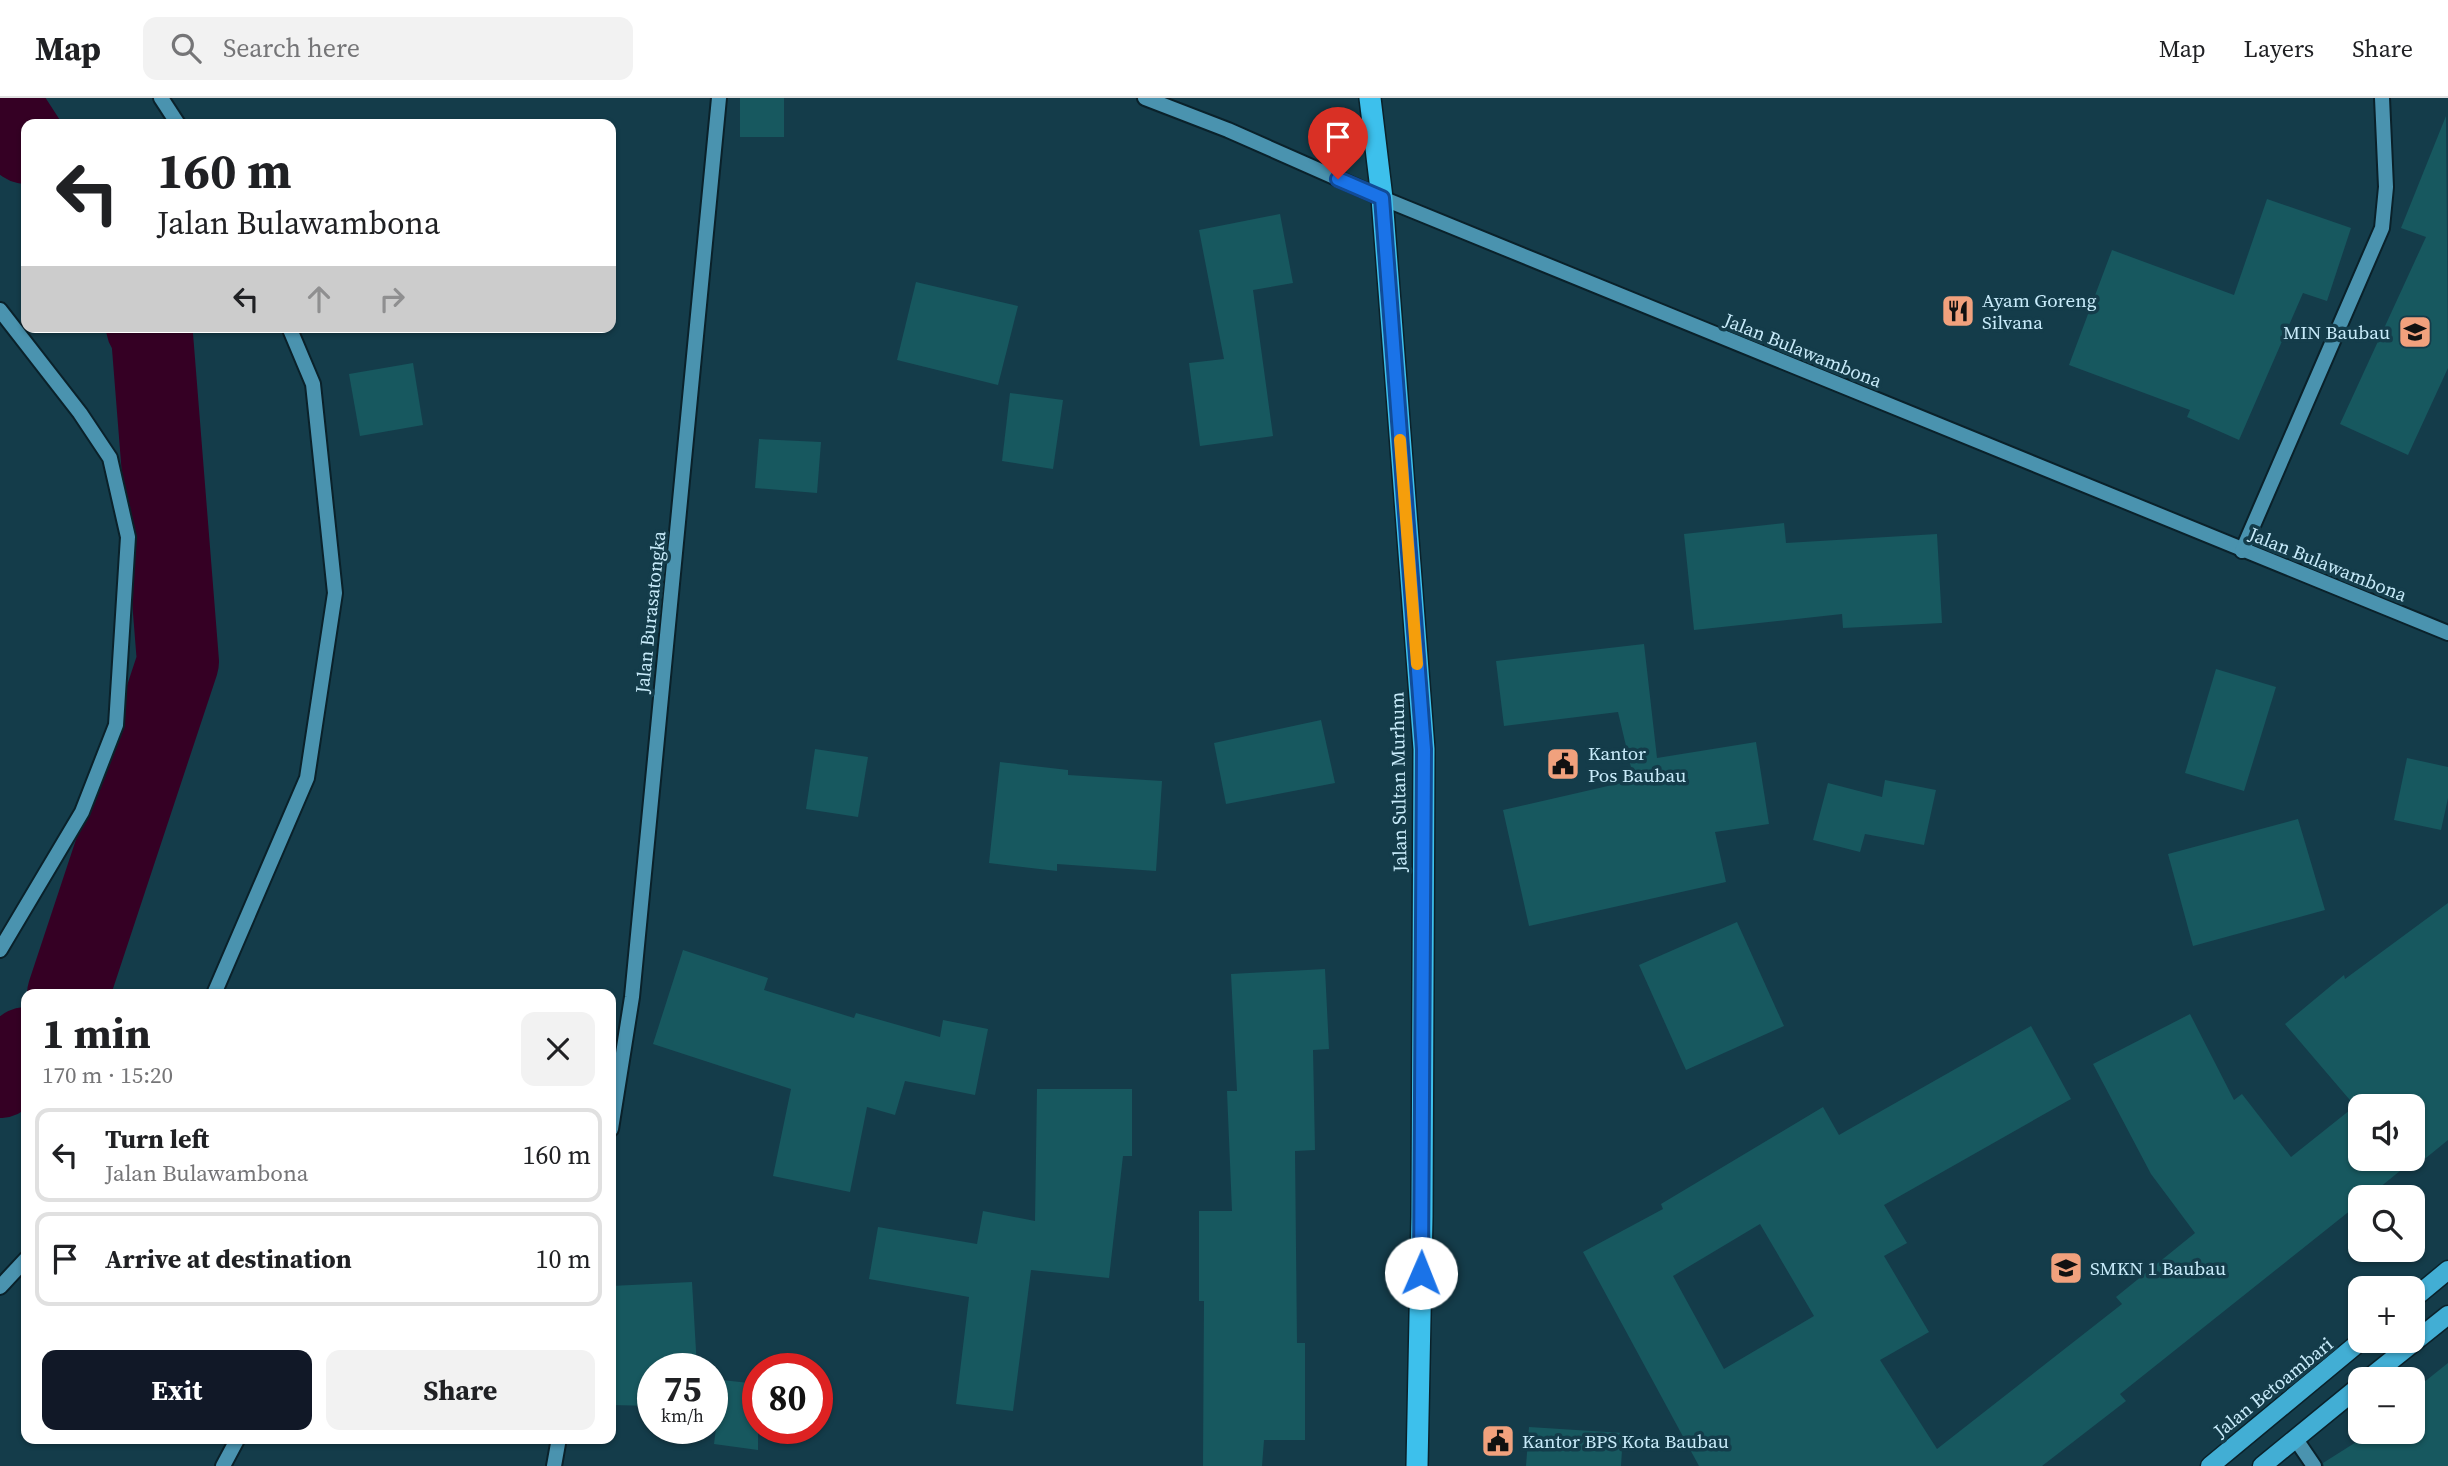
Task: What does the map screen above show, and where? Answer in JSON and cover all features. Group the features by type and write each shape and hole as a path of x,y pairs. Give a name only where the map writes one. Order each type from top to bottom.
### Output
{"highway":[{"name":"Jalan Sultan Murhum","path":"1370,98 1382,198 1424,749 1422,1217 1417,1466"}],"main road":[{"path":"2425,1289 2448,1270"},
{"path":"2383,1367 2448,1315"},
{"name":"Jalan Betoambari","path":"2210,1466 2348,1352"},
{"path":"2262,1466 2348,1395"}],"street":[{"path":"160,98 175,119"},
{"name":"Jalan Burasatongka","path":"616,1098 632,997 719,98"},
{"name":"Jalan Bulawambona","path":"1145,98 1228,130 1382,198 2448,633"},
{"path":"2242,551 2382,228 2386,187 2382,98"},
{"path":"0,310 80,413 110,458 128,537 116,725 82,812 0,950"},
{"path":"216,989 307,778 335,593 313,384 292,333"},
{"path":"0,1287 21,1264"},
{"path":"2295,1438 2314,1466"},
{"path":"223,1466 235,1444"},
{"path":"554,1466 558,1444"}],"building":[{"path":"740,98 784,98 784,137 740,137"},
{"name":"MIN Baubau","path":"2446,116 2448,368 2408,455 2340,424 2426,237 2401,228"},
{"path":"2267,199 2351,228 2327,301 2303,293 2239,440 2187,417 2190,410 2069,365 2112,250 2234,295"},
{"path":"1280,214 1293,283 1253,290 1273,436 1200,446 1189,363 1224,359 1199,230"},
{"path":"916,282 1018,306 998,385 897,360"},
{"path":"413,363 423,425 360,436 349,374"},
{"path":"1010,393 1063,400 1053,469 1002,461"},
{"path":"759,439 821,442 817,493 755,488"},
{"path":"1784,523 1786,543 1937,534 1942,623 1843,628 1842,614 1694,630 1684,534"},
{"path":"1644,644 1657,758 1756,742 1769,824 1715,832 1726,882 1529,926 1503,810 1634,780 1618,712 1504,726 1496,661"},
{"path":"2216,669 2276,687 2244,791 2185,773"},
{"path":"1321,720 1335,783 1226,804 1214,743"},
{"path":"815,749 868,757 858,817 806,809"},
{"path":"2407,758 2448,767 2448,798 2441,830 2394,820"},
{"path":"1000,762 1068,770 1068,775 1162,781 1156,871 1057,864 1057,871 989,863"},
{"path":"1885,780 1936,790 1924,845 1865,834 1860,852 1813,840 1828,783 1882,797"},
{"path":"2298,819 2325,910 2193,946 2168,854"},
{"path":"2448,903 2448,1140 2425,1159 2425,1094 2348,1094 2348,1098 2285,1024 2344,975 2345,979"},
{"path":"1737,922 1784,1026 1686,1070 1639,965"},
{"path":"683,950 768,978 764,990 854,1018 856,1013 940,1037 943,1020 988,1029 975,1095 905,1081 895,1115 867,1107 850,1192 773,1176 791,1089 653,1044"},
{"path":"1325,969 1329,1049 1313,1050 1315,1150 1295,1151 1297,1343 1305,1343 1305,1440 1264,1440 1262,1466 1203,1466 1204,1301 1199,1301 1199,1211 1232,1211 1227,1091 1237,1091 1231,974"},
{"path":"2190,1014 2234,1100 2242,1094 2291,1157 2348,1112 2348,1171 2400,1171 2383,1185 2348,1185 2348,1212 2120,1394 2126,1401 2042,1466 1699,1466 1583,1252 1663,1209 1661,1204 1823,1107 1839,1135 2031,1026 2071,1099 1884,1205 1907,1243 1884,1256 1929,1332 1880,1360 1937,1449 2122,1304 2116,1297 2195,1233 2151,1174 2093,1064","holes":["1760,1224 1814,1316 1724,1369 1673,1276"]},
{"path":"1037,1089 1132,1089 1132,1156 1123,1156 1109,1278 1031,1270 1013,1411 956,1404 969,1297 869,1279 878,1227 977,1244 983,1211 1035,1221"},
{"path":"692,1282 696,1353 637,1353 637,1406 616,1405 616,1286"},
{"path":"2448,1363 2448,1466 2324,1466 2323,1463 2353,1444 2425,1444 2425,1381"},
{"path":"728,1381 742,1382 742,1444 758,1444 758,1450 714,1444 728,1444"},
{"name":"Kantor BPS Kota Baubau","path":"1529,1427 1623,1433 1621,1466 1526,1466"}],"waterway":[{"path":"0,103 21,135"},
{"path":"70,989 178,662 151,333"},
{"path":"0,1077 21,1054"}],"slow traffic":[{"path":"1400,440 1417,664"}],"place":[{"name":"Ayam Goreng Silvana","path":"1958,311"},
{"name":"MIN Baubau","path":"2415,332"},
{"name":"Kantor Pos Baubau","path":"1563,764"},
{"name":"SMKN 1 Baubau","path":"2066,1268"},
{"name":"Kantor BPS Kota Baubau","path":"1498,1441"}],"route":[{"path":"1338,179 1382,198 1424,749 1421,1273"}]}
